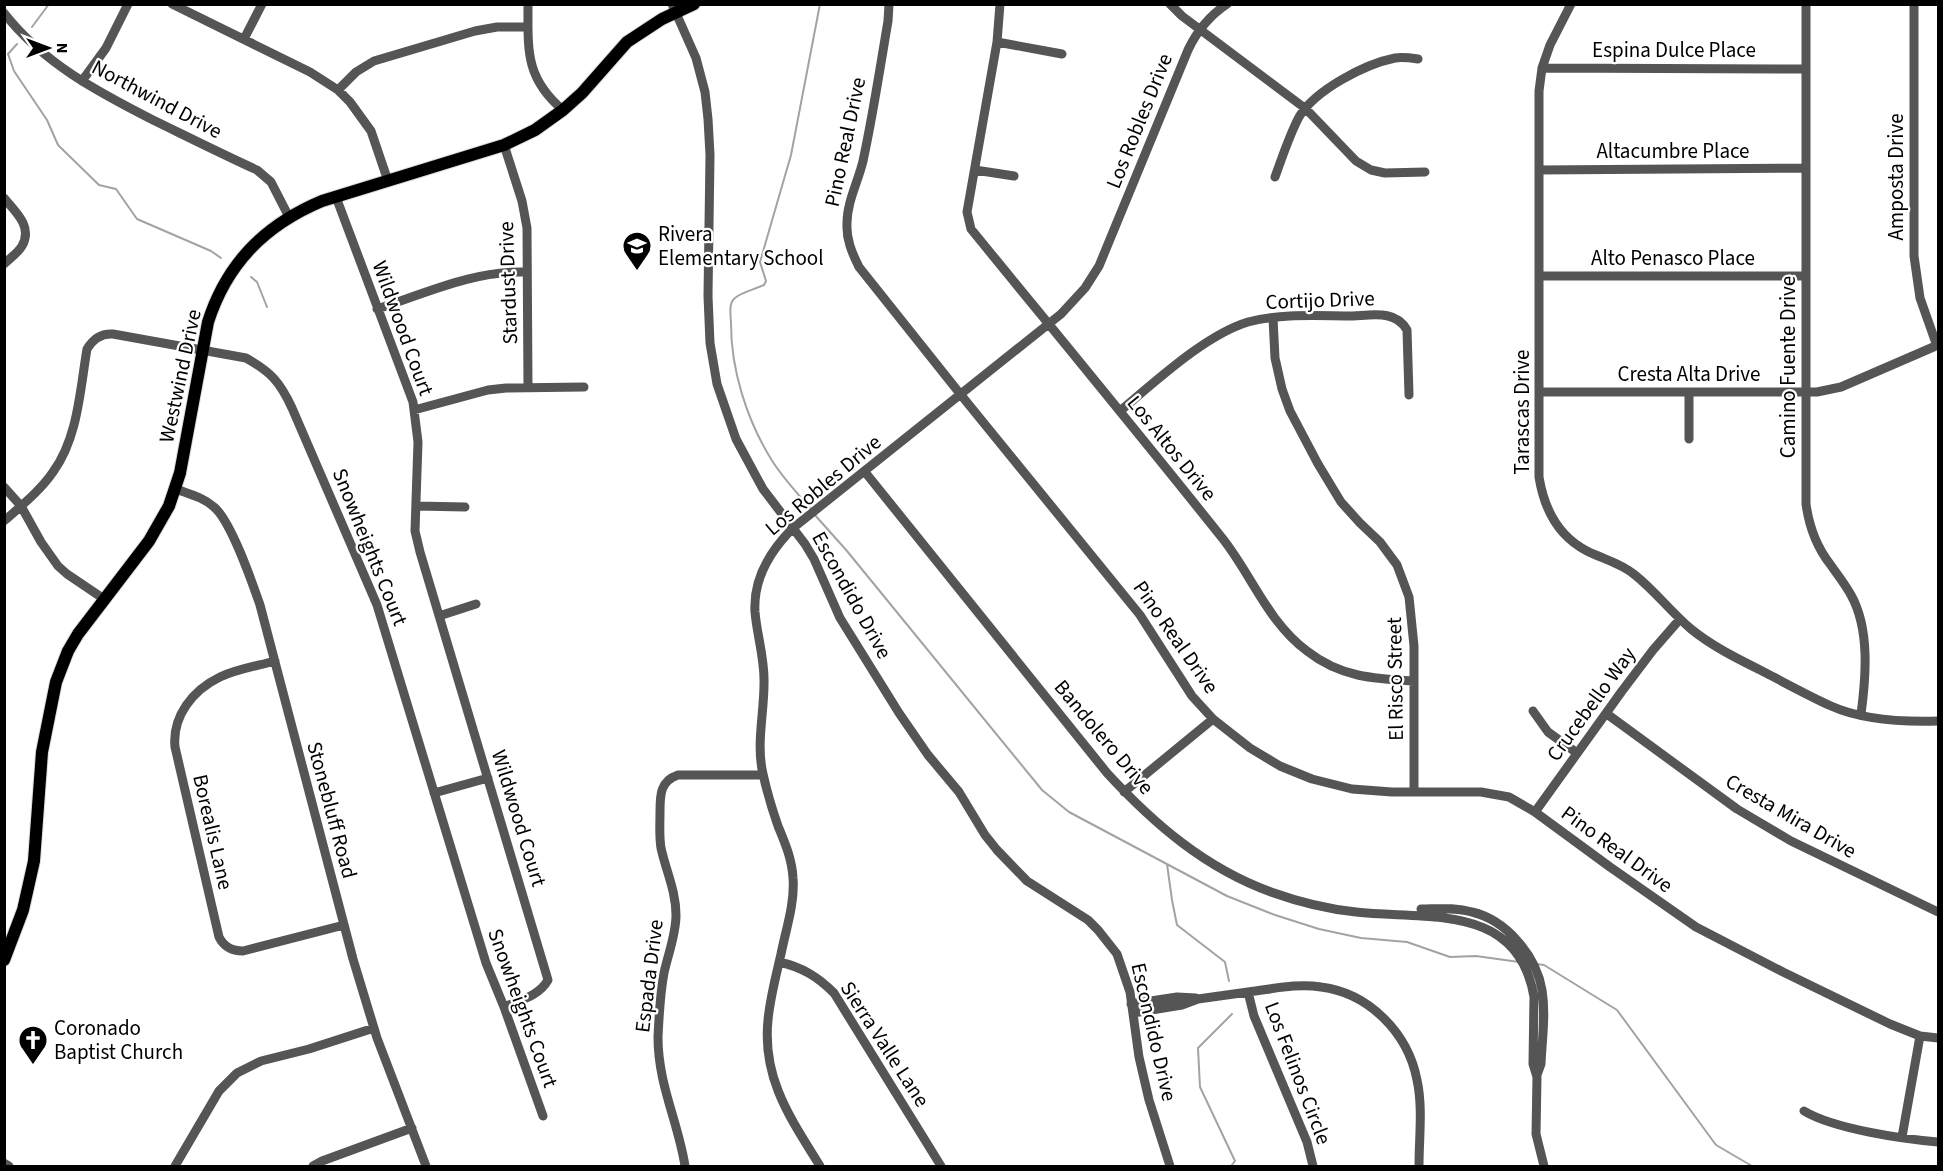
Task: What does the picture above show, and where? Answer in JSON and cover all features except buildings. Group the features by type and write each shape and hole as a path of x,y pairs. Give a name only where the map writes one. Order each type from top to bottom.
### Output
{"main road":[{"name":"Westwind Drive","path":"4,960 7,943 23,910 34,861 42,752 56,682 68,651 78,634 156,531 169,506 176,489 212,310 232,270 259,239 289,217 308,207 504,145 535,130 582,93 627,42 673,8 694,4"}],"street":[{"path":"82,81 106,48 128,4"},
{"path":"172,4 310,72 338,90 355,107 371,131 388,180"},
{"path":"244,39 262,4"},
{"path":"528,4 528,53 536,78 547,95 563,110"},
{"name":"Pino Real Drive","path":"889,4 868,135 862,165 848,211 847,234 850,248 859,267 1134,607 1191,696 1213,719 1268,760 1312,779 1362,790 1481,792 1509,797 1535,812 1705,932 1890,1024 1920,1036 1938,1038"},
{"name":"Los Altos Drive","path":"1000,4 998,42 967,212 969,225 1226,543 1273,617 1288,635 1319,660 1347,673 1378,680 1414,681"},
{"path":"1170,4 1182,16 1306,109 1356,161 1371,170 1405,174 1425,172"},
{"name":"Los Robles Drive","path":"820,1167 781,1102 770,1067 767,1043 768,1022 792,903 794,879 792,862 771,805 763,775 760,724 764,669 755,611 756,598 766,564 773,550 793,528 1048,324 1070,305 1084,288 1099,266 1182,62 1200,29 1208,19 1227,4"},
{"name":"Tarascas Drive","path":"1571,4 1554,35 1542,68 1539,92 1539,477 1543,499 1549,514 1575,544 1625,567 1680,619 1702,636 1752,666 1833,707 1887,719 1938,721"},
{"name":"Camino Fuente Drive","path":"1806,4 1806,504 1818,547 1851,595 1861,622 1864,682 1861,714"},
{"name":"Amposta Drive","path":"1914,4 1914,256 1920,298 1938,346"},
{"name":"Escondido Drive","path":"673,8 698,63 705,92 708,119 708,320 716,377 727,416 748,465 814,559 840,618 905,722 928,755 959,792 991,843 1027,881 1076,912 1098,930 1117,954 1130,992 1138,1057 1170,1167"},
{"name":"Northwind Drive","path":"4,13 40,51 82,81 135,110 257,170 271,182 289,217"},
{"path":"338,90 356,72 374,61 476,31 497,27 528,27"},
{"path":"998,42 1062,54"},
{"path":"1275,177 1300,116 1319,95 1362,70 1397,58 1418,59"},
{"name":"Espina Dulce Place","path":"1542,68 1806,69"},
{"name":"Stardust Drive","path":"504,145 522,201 527,228 528,387"},
{"name":"Altacumbre Place","path":"1539,170 1806,168"},
{"path":"975,170 1014,176"},
{"name":"Wildwood Court","path":"336,197 409,389 418,442 415,531 548,980 544,989 504,1007"},
{"path":"4,198 22,219 26,235 23,244 4,264"},
{"path":"377,309 476,276 501,272 527,272"},
{"name":"Alto Penasco Place","path":"1539,276 1806,276"},
{"name":"Cortijo Drive","path":"1120,411 1208,341 1240,325 1273,318 1364,315 1396,318 1404,324 1407,330 1408,395"},
{"name":"El Risco Street","path":"1273,318 1275,358 1281,389 1295,422 1341,502 1380,542 1402,574 1412,608 1414,792"},
{"name":"Snowheights Court","path":"4,521 44,484 54,472 68,446 87,349 96,338 113,334 246,358 277,380 285,393 377,605 486,963 543,1116"},
{"name":"Cresta Alta Drive","path":"1539,392 1817,392 1841,387 1938,346"},
{"path":"414,410 489,390 584,387"},
{"path":"1689,393 1689,439"},
{"name":"Bandolero Drive","path":"865,472 1107,773 1154,821 1179,842 1229,874 1269,891 1315,906 1356,912 1430,915 1466,921 1492,932 1513,951 1529,976 1534,997 1533,1064 1537,1077"},
{"path":"4,487 21,506 41,542 58,566 104,599"},
{"name":"Stonebluff Road","path":"176,489 204,500 223,516 256,594 344,925 374,1028 426,1167"},
{"path":"416,506 465,507"},
{"path":"439,616 476,604"},
{"name":"Crucebello Way","path":"1535,812 1653,650 1680,619"},
{"name":"Borealis Lane","path":"275,661 222,676 210,683 187,704 175,727 175,747 219,937 230,949 243,951 344,925"},
{"path":"1533,711 1548,732 1577,753"},
{"name":"Cresta Mira Drive","path":"1607,714 1718,796 1758,822 1807,849 1938,912"},
{"path":"1124,792 1213,719"},
{"name":"Espada Drive","path":"685,1167 663,1084 659,1056 659,1007 676,915 674,892 661,847 660,794 667,781 678,776 763,775"},
{"path":"434,793 488,778"},
{"name":"Bandolero Drive","path":"1390,914 1398,909 1471,911 1493,921 1528,953 1542,990 1541,1064 1537,1077 1536,1134 1544,1167"},
{"name":"Sierra Valle Lane","path":"779,962 801,968 834,993 941,1167"},
{"name":"Los Felinos Circle","path":"1132,1008 1182,1005 1198,999 1288,986 1323,987 1353,996 1380,1014 1396,1032 1408,1053 1417,1080 1419,1167"},
{"name":"Los Felinos Circle","path":"1248,992 1254,1016 1307,1142 1313,1167"},
{"path":"175,1167 219,1091 237,1073 261,1061 309,1049 374,1028"},
{"path":"1902,1137 1920,1036"},
{"path":"1804,1111 1827,1122 1938,1142"},
{"path":"313,1167 322,1161 412,1128"},
{"path":"4,1163 9,1167"}],"waterway":[{"path":"32,27 49,4"},
{"path":"811,509 775,466 762,444 748,411 737,377 730,310 735,298 764,285 766,281 760,262 791,155 820,4"},
{"path":"17,44 8,54 14,71 47,120 58,145 99,185 116,189 137,219 211,251 221,258"},
{"path":"251,277 257,282 267,307"},
{"path":"814,514 847,551 1042,790 1069,812 1227,896 1275,915 1319,929 1361,938 1407,942 1450,957 1476,956 1519,962"},
{"path":"1167,864 1177,925 1225,962 1229,981"},
{"path":"1536,964 1544,965 1617,1010 1716,1145 1752,1166"},
{"path":"1231,1166 1235,1161 1200,1087 1198,1048 1232,1014"}],"place":[{"name":"Rivera Elementary School","path":"637,272"},
{"name":"Coronado Baptist Church","path":"33,1066"}]}
